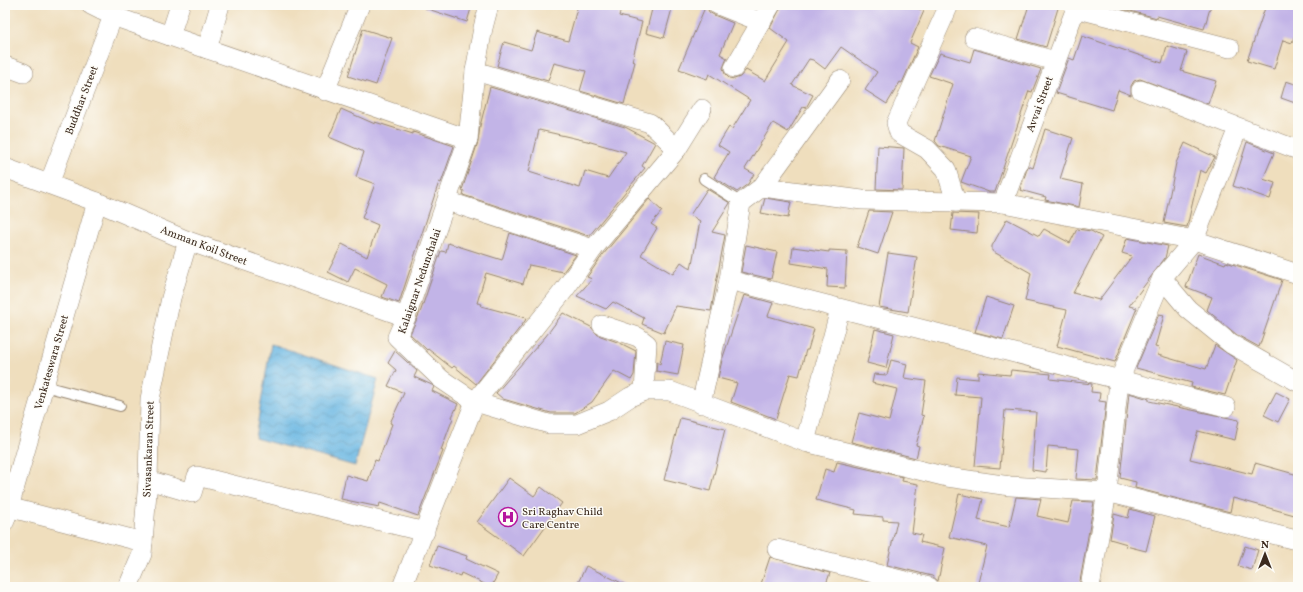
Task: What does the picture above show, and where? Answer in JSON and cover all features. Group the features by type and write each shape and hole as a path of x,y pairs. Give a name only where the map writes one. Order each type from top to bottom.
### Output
{"street":[{"path":"91,5 113,16 325,91 468,139"},
{"path":"170,36 180,5"},
{"path":"207,49 220,5"},
{"path":"325,91 360,5"},
{"name":"Kalaignar Nedunchalai","path":"475,402 441,379 397,336 406,317 468,139 475,71 489,5"},
{"path":"718,5 761,22"},
{"path":"734,68 771,5"},
{"path":"949,5 896,123 900,133 927,149 946,169 956,202"},
{"path":"1076,7 1230,48"},
{"name":"Avvai Street","path":"1003,204 1076,7"},
{"name":"Buddhar Street","path":"49,184 113,16"},
{"path":"974,38 1055,61"},
{"path":"5,66 24,73"},
{"path":"475,71 650,123 677,149"},
{"path":"701,404 729,280 741,203 762,187 840,80"},
{"path":"1141,90 1298,150"},
{"path":"408,585 425,532 475,402 565,289 593,249 677,149 702,109"},
{"path":"1090,587 1107,492 1119,381 1162,278 1194,240 1238,128"},
{"name":"Amman Koil Street","path":"5,168 97,202 188,241 406,317"},
{"path":"762,187 862,200 1003,204 1194,240 1298,274"},
{"path":"447,201 593,249"},
{"name":"Venkateswara Street","path":"6,514 97,202"},
{"name":"Sivasankaran Street","path":"128,587 142,554 148,480 150,399 171,298 188,241"},
{"path":"1162,278 1188,310 1231,344 1298,382"},
{"path":"729,280 1119,381 1226,407"},
{"path":"805,442 840,309"},
{"path":"602,325 638,337 646,344 647,353 644,391"},
{"path":"475,402 549,424 577,424 609,411 630,397 644,391 670,391 701,404 805,442 947,478 1010,486 1107,492 1296,540"},
{"path":"148,480 192,493 197,476 425,532"},
{"path":"6,514 143,542"},
{"path":"777,549 929,587"}],"lane":[{"path":"704,179 741,203"},
{"path":"44,386 120,406"}],"water":[{"path":"271,344 378,379 355,466 255,438"}],"building":[{"path":"425,5 472,5 467,22 425,8"},
{"path":"578,5 622,5 619,16 642,22 632,61 635,62 624,104 580,91 586,71 554,63 548,81 497,66 504,42 531,50 537,32 568,41"},
{"path":"653,5 673,5 664,38 646,33"},
{"path":"706,5 709,12 733,23 720,54 727,58 723,68 725,74 729,78 734,79 740,77 746,70 765,81 789,42 770,28 782,5 910,5 924,11 910,43 918,47 902,83 900,82 887,104 865,90 877,72 841,47 825,69 813,60 809,59 792,85 813,95 806,108 803,107 788,132 773,123 745,169 754,174 748,184 737,192 714,177 729,152 718,145 729,127 732,129 750,100 709,74 707,79 679,69"},
{"path":"1029,5 1059,5 1046,47 1018,39"},
{"path":"1115,5 1211,5 1204,29 1157,16 1157,18 1115,7"},
{"path":"1266,5 1298,5 1298,25 1292,43 1283,40 1274,69 1247,61"},
{"path":"363,29 392,38 376,85 348,76"},
{"path":"1082,36 1162,63 1167,46 1187,52 1181,71 1216,81 1208,104 1140,79 1134,81 1131,86 1131,95 1118,90 1112,110 1056,93 1069,58 1074,60"},
{"path":"974,49 1041,69 1032,92 1029,91 995,192 989,192 961,182 971,156 939,146 935,141 953,84 929,76 940,53 970,62"},
{"path":"1286,81 1298,85 1298,104 1281,98"},
{"path":"490,87 625,127 655,143 642,166 645,168 589,236 463,195 464,191 462,190 478,142 480,126","holes":["539,130 626,152 608,178 585,171 580,188 529,172"]},
{"path":"341,109 375,124 375,122 413,134 413,132 454,146 441,183 439,182 399,303 382,297 387,284 355,268 348,282 328,272 342,244 367,257 378,225 362,218 375,184 356,177 364,152 329,137"},
{"path":"1045,129 1073,138 1060,179 1083,184 1079,207 1045,200 1046,197 1020,190 1028,166 1033,168"},
{"path":"1247,142 1274,153 1263,179 1275,183 1270,199 1233,186"},
{"path":"1185,143 1215,157 1206,173 1200,170 1187,227 1164,223 1176,163"},
{"path":"878,146 904,148 902,190 876,189"},
{"path":"707,189 730,203 712,232 725,235 711,311 676,306 664,333 642,324 644,318 613,302 606,309 577,296 592,279 587,277 602,256 649,199 662,211 651,224 657,228 641,255 673,274 681,262 691,269 700,221 690,215"},
{"path":"765,198 791,202 788,218 761,213"},
{"path":"869,211 892,212 878,254 857,247"},
{"path":"953,213 979,214 977,233 951,230"},
{"path":"1007,219 1039,236 1044,229 1070,243 1077,229 1091,231 1102,237 1073,293 1099,300 1132,256 1122,253 1127,238 1168,246 1165,258 1129,306 1137,308 1115,362 1057,346 1067,310 1025,301 1031,273 992,251 992,246"},
{"path":"510,233 576,255 563,272 529,265 523,284 486,273 477,303 482,304 481,306 526,318 476,384 454,366 452,368 428,349 427,350 410,334 421,310 441,251 446,252 448,243 502,260"},
{"path":"746,245 777,252 771,279 741,272"},
{"path":"793,247 829,252 829,250 847,251 845,288 827,287 828,269 791,263"},
{"path":"888,253 917,257 908,312 879,307"},
{"path":"1198,254 1225,264 1226,262 1282,280 1259,347 1237,335 1207,310 1212,297 1186,287"},
{"path":"744,295 773,303 768,316 814,329 808,350 806,350 799,376 790,374 776,419 731,402 737,383 718,378 722,360"},
{"path":"986,297 1014,306 1003,339 975,332"},
{"path":"563,313 591,327 598,335 636,351 634,375 631,380 614,371 592,402 575,413 551,413 503,399 496,393 546,336"},
{"path":"1159,314 1164,315 1155,347 1159,348 1158,355 1206,369 1215,345 1237,360 1225,395 1191,387 1192,383 1136,368"},
{"path":"875,329 894,334 886,368 867,363"},
{"path":"665,341 684,345 678,375 656,371 657,362 660,364"},
{"path":"395,351 417,371 414,377 432,385 434,387 432,391 458,404 441,450 443,451 418,516 380,503 379,507 341,499 346,475 368,481 375,460 378,461 392,424 390,423 404,393 388,386 396,370 388,363"},
{"path":"891,360 907,364 904,378 926,381 921,415 924,416 916,445 919,446 916,458 851,442 859,413 889,421 897,389 872,383 874,374 887,375"},
{"path":"1011,370 1051,374 1050,379 1092,384 1091,392 1100,393 1099,401 1106,402 1097,480 1076,479 1079,449 1048,446 1046,472 1032,470 1036,412 1005,410 1000,468 975,466 981,397 955,395 957,377 978,379 978,372 1010,375"},
{"path":"1276,392 1290,399 1278,422 1264,415"},
{"path":"1129,393 1149,399 1149,401 1239,420 1235,440 1198,431 1190,459 1252,474 1255,463 1298,475 1298,516 1233,498 1230,512 1135,488 1136,482 1120,478"},
{"path":"680,418 725,429 710,491 664,480"},
{"path":"837,462 903,477 902,481 918,484 912,533 922,535 920,542 945,548 938,581 932,576 887,565 897,521 883,520 883,517 855,514 856,510 816,500 825,469 834,472"},
{"path":"509,478 534,496 541,487 562,503 524,556 477,522"},
{"path":"959,494 983,499 978,520 1009,527 1016,497 1041,499 1037,516 1068,523 1073,501 1094,502 1079,587 977,587 987,546 949,537"},
{"path":"1130,509 1155,516 1146,551 1126,546 1127,544 1110,539 1114,514 1128,518"},
{"path":"437,546 467,556 466,559 498,574 491,587 461,573 460,576 430,565"},
{"path":"1245,546 1258,550 1252,570 1238,566"},
{"path":"770,557 830,573 825,587 760,587"},
{"path":"586,566 630,587 576,587"}],"place":[{"name":"Sri Raghav Child Care Centre","path":"508,517"}]}
